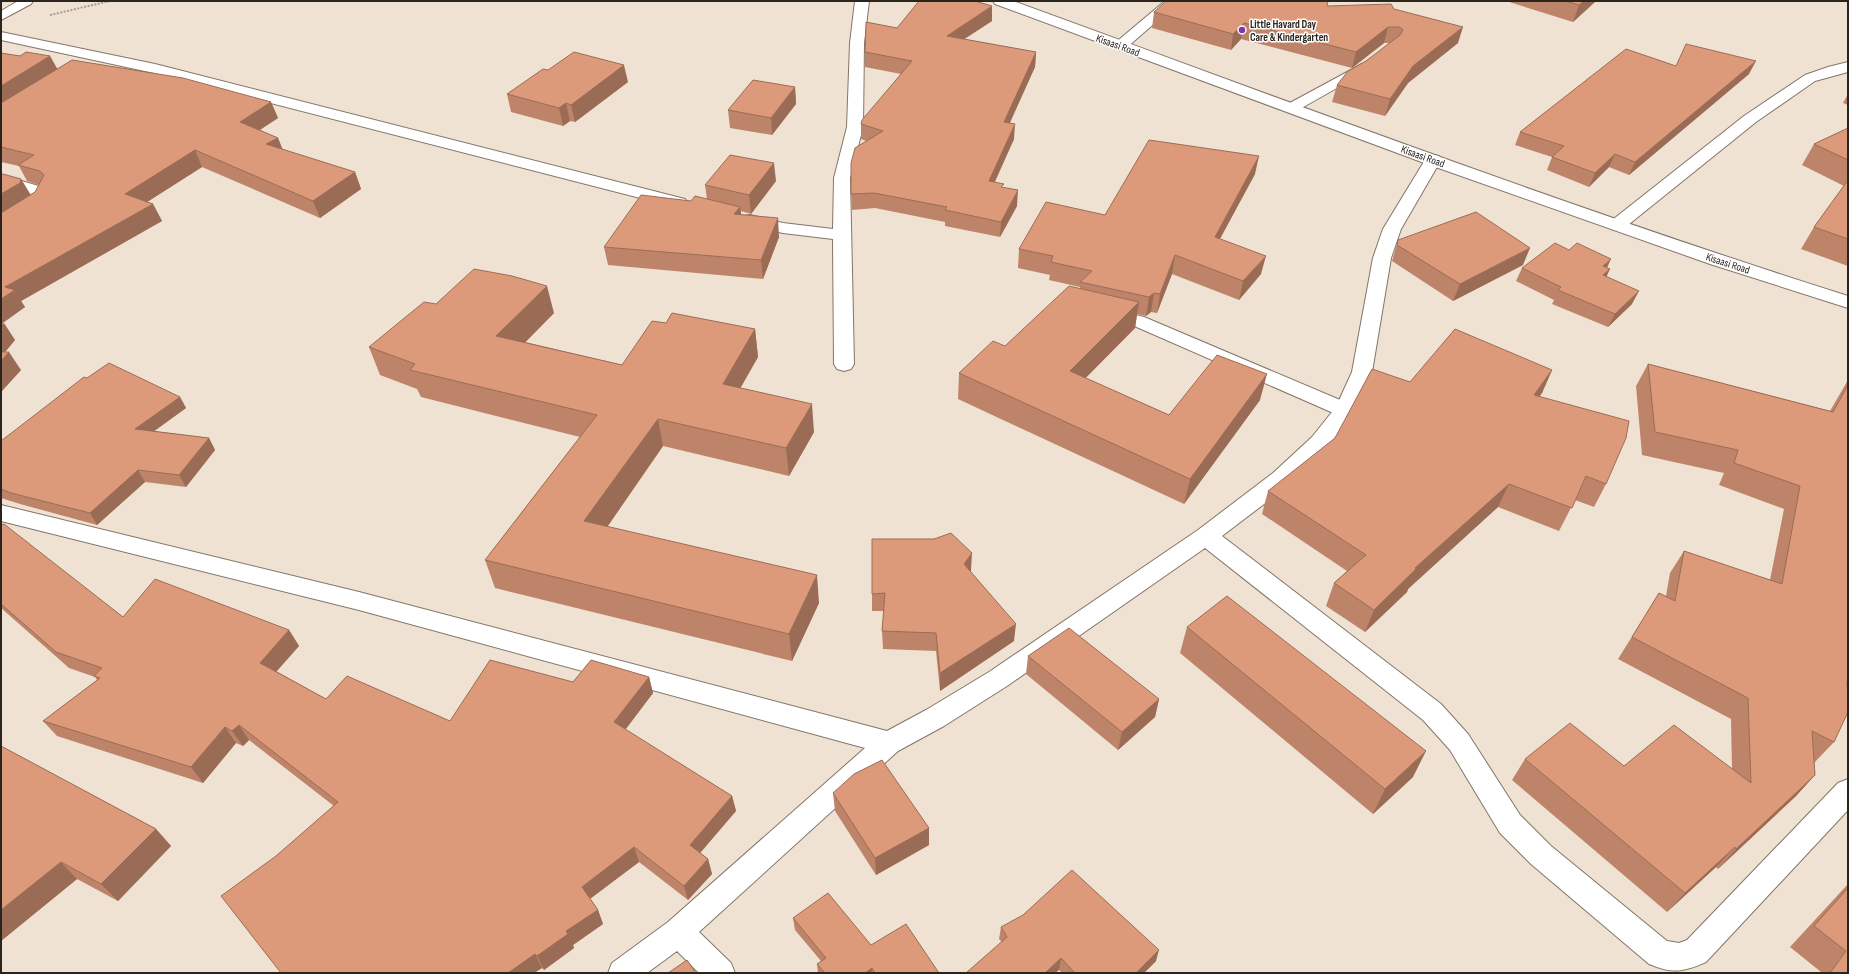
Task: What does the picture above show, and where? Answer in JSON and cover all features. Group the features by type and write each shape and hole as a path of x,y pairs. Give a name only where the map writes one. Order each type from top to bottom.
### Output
{"street":[{"path":"844,364 842,178 854,127 858,43 862,1"},
{"name":"Kisaasi Road","path":"1000,1 1120,46 1293,107 1433,160 1716,260 1848,302"},
{"path":"1120,46 1173,1"},
{"path":"1,36 99,56 427,137 695,207"},
{"path":"79,68 99,56"},
{"path":"1617,225 1750,119 1810,78 1833,70 1848,67"},
{"path":"623,973 678,932 889,744 935,718 998,679 1206,536 1281,479 1320,442 1345,410 1362,372 1382,258 1392,230 1408,200 1433,160"},
{"path":"1,180 43,193 38,204 17,219 1,227"},
{"path":"732,216 783,228 842,235"},
{"path":"1,513 359,601 889,744"},
{"path":"1206,536 1432,712 1459,742 1510,824 1541,855 1660,954 1678,957 1696,952 1848,791"},
{"path":"678,932 720,973"}],"lane":[{"path":"1,16 27,1"},
{"path":"1293,107 1356,73 1373,60"},
{"path":"1094,310 1138,321 1345,410"}],"path":[{"path":"44,17 110,1"}],"building":[{"path":"919,1 975,1 992,6 947,36 1036,52 1004,122 1015,124 989,181 1004,184 1001,187 1018,190 1001,222 945,210 947,207 874,193 851,194 851,163 855,148 883,131 861,124 862,120 912,61 865,52 866,22 897,28"},
{"path":"1166,1 1328,1 1327,6 1391,4 1394,9 1463,27 1413,66 1390,99 1337,85 1348,71 1366,61 1400,35 1403,30 1400,27 1388,27 1356,52 1244,23 1233,34 1154,12"},
{"path":"1566,1 1584,1 1579,5"},
{"path":"1686,44 1756,61 1635,162 1615,154 1595,173 1552,157 1564,146 1520,132 1626,49 1676,66"},
{"path":"26,52 50,56 1,86 1,53 20,56"},
{"path":"574,52 624,65 571,105 566,103 559,108 507,94 543,69 548,70"},
{"path":"72,60 183,78 271,102 240,122 278,138 266,144 355,172 313,201 195,150 125,194 153,204 5,287 15,290 1,299 1,213 35,192 44,175 40,171 18,165 34,155 1,147 1,103"},
{"path":"753,80 795,87 771,118 728,110"},
{"path":"1848,128 1848,160 1814,144"},
{"path":"1149,140 1259,156 1215,237 1266,256 1243,281 1175,255 1160,294 1154,293 1149,297 1080,282 1092,271 1051,262 1053,256 1019,249 1046,202 1105,215"},
{"path":"730,155 774,163 749,195 705,185"},
{"path":"1,174 21,179 20,183 1,194"},
{"path":"1848,180 1848,239 1814,227"},
{"path":"641,195 691,201 695,196 740,207 734,214 778,218 761,260 604,247"},
{"path":"1476,212 1530,248 1460,284 1397,245 1398,240"},
{"path":"1555,243 1569,250 1577,243 1611,259 1603,266 1610,269 1603,275 1639,291 1615,314 1558,290 1561,287 1522,268"},
{"path":"474,269 512,276 547,286 496,336 622,365 652,321 666,323 672,313 755,329 723,384 812,404 786,448 658,419 584,521 817,575 789,634 485,560 597,415 410,370 415,364 369,347 424,302 436,304"},
{"path":"1069,286 1139,302 1070,371 1169,415 1217,355 1267,374 1190,479 959,373 993,341 1005,346"},
{"path":"1455,329 1552,370 1534,395 1629,421 1626,438 1606,484 1586,476 1572,508 1509,484 1415,568 1416,569 1374,610 1334,583 1366,555 1268,491 1335,438 1372,369 1410,382"},
{"path":"1,352 9,352 1,361"},
{"path":"109,363 180,397 135,429 209,438 179,475 138,470 90,513 11,493 1,489 1,441 84,377 87,378"},
{"path":"1648,364 1833,412 1848,385 1848,712 1834,742 1812,731 1815,775 1736,849 1735,847 1685,893 1525,759 1570,723 1624,766 1674,725 1751,783 1748,698 1632,637 1659,593 1675,601 1684,551 1782,584 1800,486 1734,463 1738,450 1655,432"},
{"path":"4,524 123,617 155,579 289,630 260,663 326,699 347,676 450,721 490,660 573,682 591,660 649,677 614,722 732,796 690,845 708,859 684,886 634,847 582,887 598,910 566,931 568,934 537,956 535,954 508,973 281,973 221,896 276,856 338,802 239,725 232,731 225,727 191,767 43,721 100,678 94,676 102,668 56,652 1,604 1,525"},
{"path":"951,533 972,553 964,564 1016,624 940,673 936,633 882,631 885,593 872,594 872,539 934,539"},
{"path":"1227,596 1426,751 1385,789 1187,627"},
{"path":"1069,628 1159,699 1122,732 1028,656"},
{"path":"1,746 156,829 101,884 61,862 1,910"},
{"path":"882,760 929,828 875,858 833,793 854,774"},
{"path":"1072,870 1159,950 1136,973 1075,973 1061,958 1045,973 966,973 1007,937 1001,927 1023,915"},
{"path":"1848,888 1848,973 1830,973 1846,951 1814,926"},
{"path":"828,893 871,945 906,924 939,973 875,973 872,968 865,973 825,973 817,964 826,958 793,918"},
{"path":"687,960 696,973 668,973"}],"place":[{"name":"Little Havard Day Care & Kindergarten","path":"1242,30"}]}
